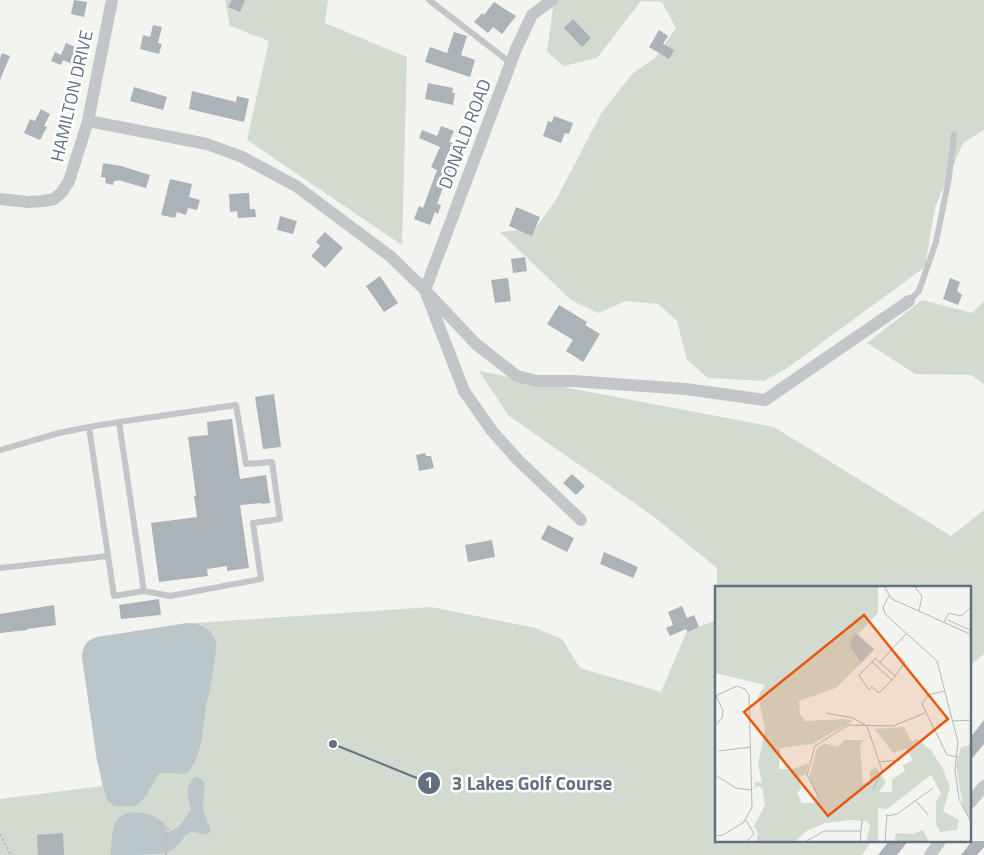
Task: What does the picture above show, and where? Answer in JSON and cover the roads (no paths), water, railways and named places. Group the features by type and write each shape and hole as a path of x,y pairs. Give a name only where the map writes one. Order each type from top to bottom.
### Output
{"street":[{"name":"HAMILTON DRIVE","path":"0,198 28,202 54,199 62,192 69,180 88,121 112,0"},
{"name":"DONALD ROAD","path":"425,290 511,63 532,15 552,0"},
{"path":"88,121 206,144 242,157 296,186 390,256 476,344 517,376 537,381 686,389 765,400 909,300"},
{"path":"425,290 464,391 492,431 511,453 581,520"},
{"path":"972,801 984,786"},
{"path":"930,855 939,842"}],"lane":[{"path":"429,0 511,63"},
{"path":"909,300 919,291 936,242 948,183 954,134"},
{"path":"0,450 59,433 89,427 236,405 246,464 272,462 280,519 253,523 261,579 170,596 144,591 114,596 89,427"},
{"path":"119,422 144,591"},
{"path":"0,568 108,556"}],"place":[{"name":"3 Lakes Golf Course","path":"333,744"}]}
